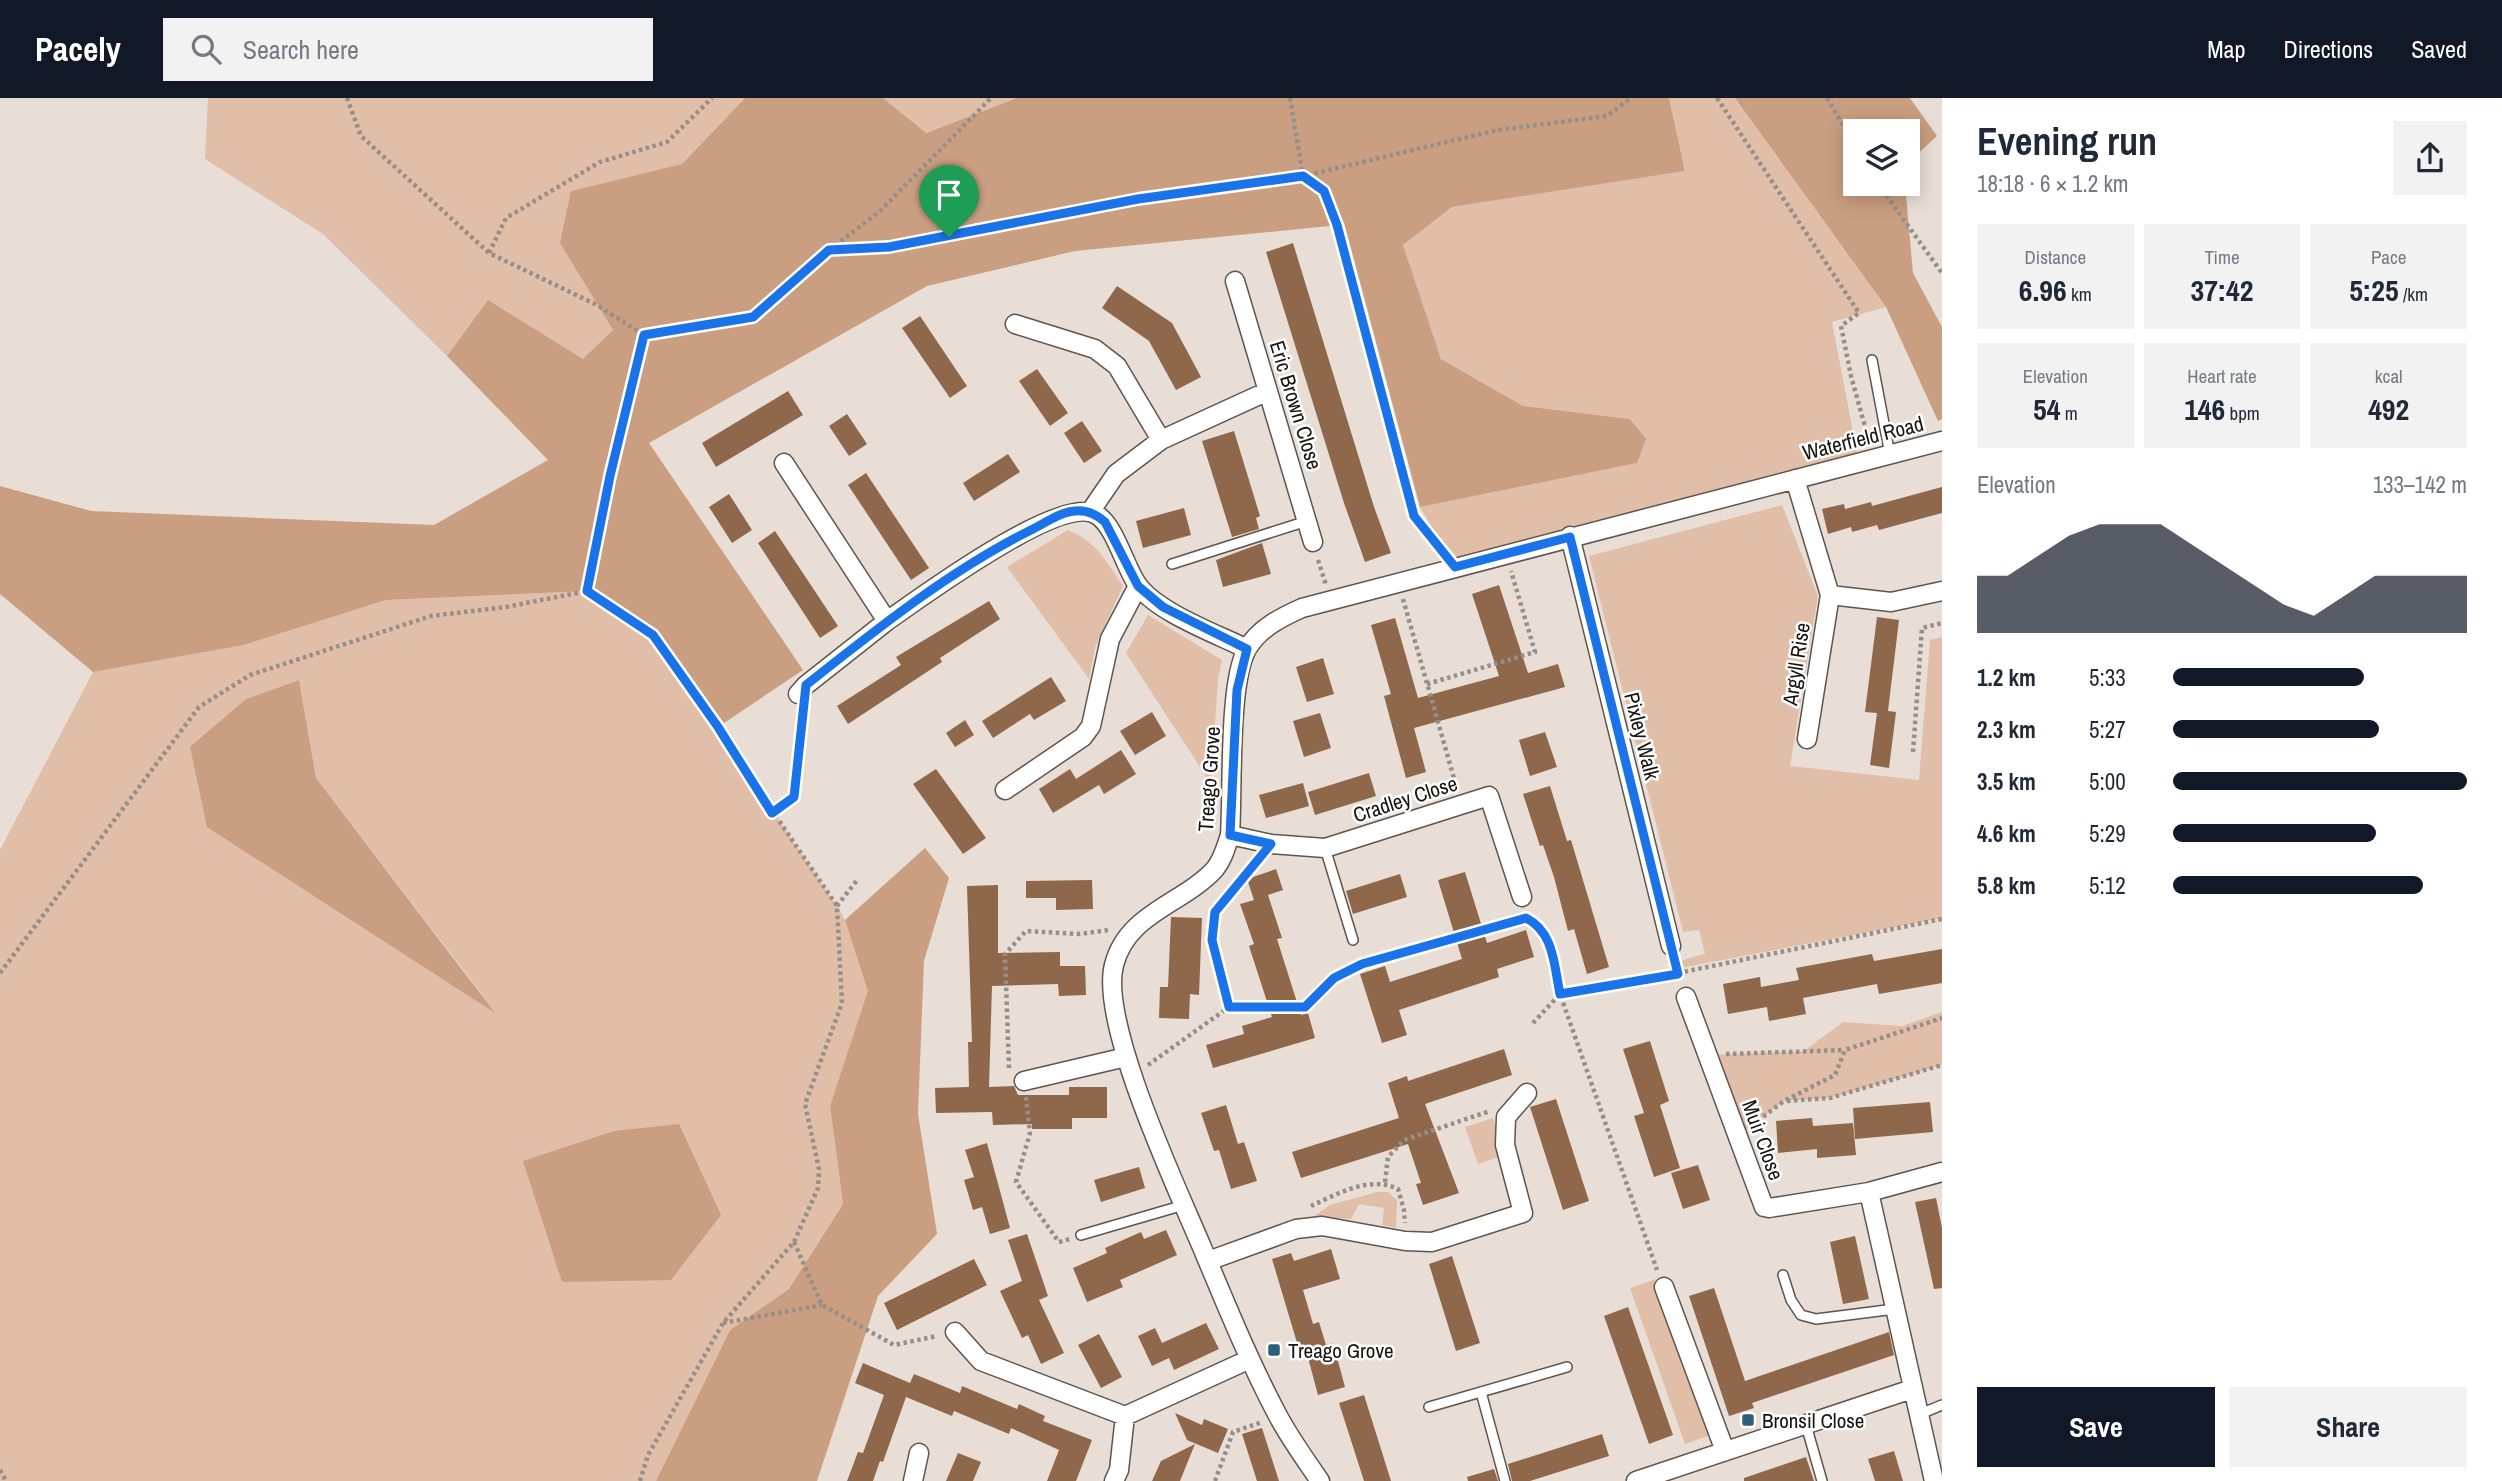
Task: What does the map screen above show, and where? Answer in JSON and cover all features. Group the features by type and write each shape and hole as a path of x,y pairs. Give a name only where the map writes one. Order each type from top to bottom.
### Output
{"street":[{"name":"Eric Brown Close","path":"1235,281 1313,542"},
{"path":"1015,324 1095,349 1116,366 1161,440"},
{"path":"1090,512 1116,474 1161,440 1268,391"},
{"name":"Waterfield Road","path":"1795,479 1942,441"},
{"path":"784,463 887,621"},
{"path":"802,690 887,621 992,550 1062,514 1076,511 1090,512 1105,522 1138,586 1163,607 1247,649 1263,631 1281,617 1302,607 1795,479"},
{"name":"Argyll Rise","path":"1795,479 1829,595 1807,740"},
{"name":"Pixley Walk","path":"1570,537 1671,946"},
{"path":"1004,790 1083,737 1091,726 1110,639 1138,586"},
{"path":"1829,595 1891,602 1942,591"},
{"name":"Treago Grove","path":"1247,649 1237,690 1230,835 1224,855 1215,869 1133,927 1120,946 1113,967 1112,986 1114,1008 1126,1056 1184,1205 1250,1359 1278,1416 1320,1481"},
{"name":"Cradley Close","path":"1230,835 1271,844 1325,848 1489,796 1522,897"},
{"name":"Muir Close","path":"1686,998 1764,1207 1869,1192 1942,1172"},
{"path":"1024,1081 1126,1056"},
{"path":"1208,1261 1296,1229 1322,1226 1405,1241 1432,1242 1523,1213 1505,1145 1506,1117 1526,1097"},
{"path":"1869,1192 1934,1481"},
{"path":"1664,1287 1725,1451"},
{"path":"956,1332 981,1361 1125,1416 1250,1359"},
{"path":"1636,1481 1912,1390"},
{"path":"1114,1481 1119,1470 1125,1416"},
{"path":"913,1481 919,1453"}],"lane":[{"path":"1872,360 1882,457"},
{"path":"1172,564 1307,521"},
{"path":"1325,848 1353,940"},
{"path":"1081,1236 1184,1205"},
{"path":"1783,1275 1791,1300 1801,1315 1816,1319 1895,1309"},
{"path":"1429,1407 1567,1367"},
{"path":"1480,1392 1505,1481"},
{"path":"1918,1415 1942,1405"},
{"path":"1805,1425 1822,1481"}],"path":[{"path":"347,98 361,136 489,253 597,305 644,335 753,317 829,250 879,212 991,98"},
{"path":"489,253 506,218 600,162 667,142 712,98"},
{"path":"1290,98 1303,176 1324,191 1337,225 1414,516 1455,567"},
{"path":"829,250 889,247 1138,199 1303,176 1498,130 1607,116 1631,98"},
{"path":"1717,98 1858,313 1841,326 1851,376 1882,457"},
{"path":"1827,98 1843,125"},
{"path":"1887,196 1942,272"},
{"path":"587,591 610,476 644,335"},
{"path":"1313,542 1331,600"},
{"path":"1427,684 1535,652 1505,553"},
{"path":"1398,581 1461,805"},
{"path":"0,973 200,707 250,675 431,616 506,607 587,591 653,635 718,727 772,813 836,906 842,1003 806,1104 819,1169 818,1188 794,1242 723,1323 648,1455 640,1481"},
{"path":"1913,752 1923,628 1942,623"},
{"path":"772,813 794,797 802,690"},
{"path":"1229,1007 1212,940 1215,912 1271,844"},
{"path":"836,906 858,879"},
{"path":"1133,1076 1229,1007 1305,1007 1334,978 1362,964 1526,918 1539,924 1548,938 1560,994 1664,1287"},
{"path":"1533,1023 1560,994 1678,974 1942,919"},
{"path":"1671,946 1686,998"},
{"path":"1707,1055 1845,1050 1942,1018"},
{"path":"1738,1136 1784,1101 1835,1075 1845,1050"},
{"path":"1784,1101 1830,1097 1942,1065"},
{"path":"1385,1182 1388,1157 1404,1140 1526,1097"},
{"path":"1306,1209 1350,1188 1385,1182 1398,1189 1404,1210 1405,1241"},
{"path":"794,1242 822,1305 894,1345 956,1332"},
{"path":"723,1323 822,1305"},
{"path":"1214,1481 1233,1432 1278,1416"},
{"path":"0,1470 6,1481"}],"shaded area":[{"path":"208,98 745,98 682,164 571,191 613,330 583,360 488,300 447,356 323,234 205,159"},
{"path":"745,98 883,98 926,133 1017,98 1669,98 1685,171 1452,207 1403,245 1441,359 1523,406 1630,419 1646,439 1637,463 1420,507 1344,222 1330,226 1075,251 927,286 649,443 803,670 718,727 653,635 587,591 386,600 244,645 93,672 0,594 0,486 91,511 434,525 548,460 447,356 488,300 583,359 613,330 560,243 571,191 682,164"},
{"path":"883,98 1017,98 925,133"},
{"path":"1669,98 1735,98 1886,307 1832,322 1858,458 1455,567 1420,507 1637,463 1630,419 1523,406 1441,359 1403,245 1452,207 1685,171"},
{"path":"1735,98 1910,98 1937,136 1920,152 1920,119 1843,119 1843,196 1906,196 1913,273 1942,327 1942,419 1938,421 1886,307"},
{"path":"1782,505 1818,596 1790,766 1919,780 1930,640 1942,637 1942,918 1680,968 1679,961 1705,954 1699,930 1683,932 1589,556"},
{"path":"1068,530 1093,546 1123,586 1095,647 1089,679 1007,567"},
{"path":"587,591 653,635 837,906 845,920 869,991 830,1106 843,1204 789,1289 730,1330 656,1481 0,1481 0,850 93,672 244,645 386,600","holes":["299,680 316,778 494,1010 246,699"]},
{"path":"1148,615 1222,660 1218,679 1211,784 1126,653"},
{"path":"299,680 316,778 495,1013 207,827 190,747 246,699"},
{"path":"925,848 949,878 924,961 918,1114 937,1234 878,1296 817,1481 656,1481 730,1330 789,1289 843,1204 830,1106 868,991 845,920"},
{"path":"1942,1012 1942,1065 1830,1098 1784,1101 1738,1136 1707,1055 1804,1051 1843,1022 1902,1026"},
{"path":"1493,1118 1505,1155 1478,1164 1465,1127"},
{"path":"679,1124 721,1215 671,1280 562,1282 523,1161 614,1131"},
{"path":"1377,1192 1388,1192 1397,1200 1396,1228 1382,1225 1384,1208 1359,1204 1351,1219 1313,1217 1330,1205"},
{"path":"1656,1279 1711,1435 1685,1444 1630,1288"}],"building":[{"path":"1293,243 1374,507 1391,553 1365,562 1266,252"},
{"path":"1117,286 1172,323 1201,377 1176,390 1149,341 1102,308"},
{"path":"920,316 967,386 950,398 902,328"},
{"path":"1037,369 1068,413 1050,426 1019,381"},
{"path":"788,391 803,415 716,467 702,443"},
{"path":"847,414 867,444 849,456 829,426"},
{"path":"1082,421 1102,451 1084,463 1064,433"},
{"path":"1234,431 1260,516 1256,518 1259,529 1232,537 1202,441"},
{"path":"1008,454 1020,472 974,501 963,483"},
{"path":"866,473 929,568 911,580 848,485"},
{"path":"1942,487 1942,513 1879,530 1877,525 1852,532 1851,527 1828,534 1822,509 1844,504 1845,509 1871,502 1872,506"},
{"path":"729,494 752,530 732,543 709,507"},
{"path":"1184,508 1191,535 1143,548 1136,521"},
{"path":"775,531 838,626 820,638 758,543"},
{"path":"1262,543 1271,574 1223,587 1216,560"},
{"path":"1499,585 1528,673 1558,664 1565,687 1414,728 1426,772 1406,778 1384,696 1391,694 1371,625 1395,618 1418,698 1499,676 1472,594"},
{"path":"989,601 1000,619 940,658 942,662 848,724 837,706 901,665 896,657"},
{"path":"1877,617 1899,620 1888,711 1896,712 1889,768 1870,765 1877,713 1865,712"},
{"path":"1323,658 1334,694 1307,702 1296,667"},
{"path":"1051,677 1066,701 1034,720 1030,714 993,738 982,721"},
{"path":"1152,712 1166,736 1135,755 1120,731"},
{"path":"1320,713 1331,748 1304,757 1293,721"},
{"path":"965,720 974,735 955,747 946,733"},
{"path":"1545,732 1557,767 1530,776 1519,740"},
{"path":"1121,750 1136,774 1104,794 1099,785 1053,813 1039,789 1070,769 1076,779"},
{"path":"936,769 986,838 963,854 913,784"},
{"path":"1369,773 1376,796 1315,815 1308,792"},
{"path":"1303,783 1309,806 1266,818 1259,795"},
{"path":"1550,786 1567,841 1571,840 1609,967 1587,974 1574,929 1568,931 1554,877 1543,845 1540,846 1523,794"},
{"path":"1276,869 1283,890 1268,895 1282,938 1277,939 1301,1015 1308,1013 1315,1038 1213,1068 1206,1045 1244,1034 1242,1026 1272,1017 1249,946 1254,944 1240,904 1254,900 1247,879"},
{"path":"1465,872 1487,943 1526,930 1534,957 1497,969 1499,977 1399,1010 1407,1035 1382,1043 1360,974 1385,966 1390,982 1462,959 1438,880"},
{"path":"1400,874 1407,897 1353,914 1346,891"},
{"path":"1092,880 1093,909 1056,910 1056,898 1026,898 1026,881"},
{"path":"998,885 998,953 1060,952 1060,966 1085,966 1086,995 1059,996 1058,984 992,986 989,1087 1014,1086 1018,1095 1069,1095 1069,1087 1107,1087 1107,1118 1072,1118 1072,1129 1032,1129 1032,1124 993,1125 992,1112 936,1113 935,1088 969,1087 968,1042 972,1042 967,886"},
{"path":"1171,917 1202,918 1199,995 1190,994 1189,1019 1159,1018 1160,987 1168,987"},
{"path":"1942,949 1942,983 1879,994 1877,984 1803,998 1806,1014 1769,1021 1767,1007 1728,1014 1723,984 1760,977 1761,987 1799,980 1796,968 1872,954 1874,961"},
{"path":"1650,1041 1669,1101 1660,1105 1680,1168 1654,1177 1634,1116 1644,1113 1623,1049"},
{"path":"1504,1049 1512,1075 1425,1104 1459,1193 1423,1205 1416,1184 1421,1183 1408,1144 1301,1178 1292,1152 1399,1118 1388,1083 1407,1076 1408,1081"},
{"path":"1556,1099 1589,1201 1563,1210 1530,1107"},
{"path":"1930,1102 1933,1132 1855,1139 1853,1108"},
{"path":"1226,1105 1238,1144 1244,1142 1257,1181 1231,1189 1219,1150 1214,1151 1201,1113"},
{"path":"1812,1118 1813,1126 1853,1123 1856,1155 1817,1158 1817,1149 1778,1153 1776,1121"},
{"path":"987,1143 1010,1228 990,1234 982,1207 973,1210 964,1180 974,1177 965,1150"},
{"path":"1698,1165 1710,1200 1683,1209 1671,1173"},
{"path":"1139,1167 1145,1188 1101,1202 1094,1180"},
{"path":"1936,1198 1942,1228 1942,1288 1934,1289 1915,1202"},
{"path":"1166,1230 1177,1255 1120,1280 1123,1287 1087,1302 1073,1268 1107,1253 1105,1248 1141,1232 1144,1239"},
{"path":"1027,1234 1048,1296 1039,1300 1064,1353 1041,1364 1028,1335 1022,1338 1000,1291 1022,1281 1008,1240"},
{"path":"1855,1236 1869,1299 1843,1304 1830,1242"},
{"path":"1331,1249 1340,1279 1303,1290 1313,1324 1319,1322 1326,1345 1333,1343 1345,1387 1318,1395 1307,1354 1301,1356 1272,1259 1291,1253 1294,1261"},
{"path":"1452,1256 1480,1343 1456,1351 1429,1264"},
{"path":"974,1259 987,1285 897,1330 884,1303"},
{"path":"1714,1288 1745,1381 1889,1332 1894,1355 1752,1403 1754,1408 1729,1416 1689,1296"},
{"path":"1628,1307 1673,1435 1649,1444 1604,1316"},
{"path":"1206,1323 1219,1349 1174,1370 1169,1358 1152,1366 1138,1336 1155,1328 1162,1343"},
{"path":"1099,1334 1122,1377 1101,1388 1078,1345"},
{"path":"863,1363 910,1383 914,1374 960,1393 962,1386 1017,1409 1019,1404 1045,1416 1043,1421 1092,1440 1076,1481 1047,1481 1059,1450 1011,1428 1009,1434 954,1411 952,1416 906,1397 883,1462 880,1461 873,1481 847,1481 858,1452 863,1453 884,1395 855,1383"},
{"path":"1364,1395 1391,1481 1364,1481 1339,1403"},
{"path":"1175,1413 1202,1425 1204,1419 1228,1429 1218,1453 1187,1440"},
{"path":"1262,1428 1279,1481 1257,1481 1242,1434"},
{"path":"1602,1434 1609,1456 1530,1481 1512,1481 1508,1464"},
{"path":"1195,1444 1180,1481 1152,1481 1161,1461"},
{"path":"1894,1451 1903,1481 1875,1481 1868,1459"},
{"path":"958,1453 981,1462 973,1481 946,1481"},
{"path":"1806,1457 1814,1481 1744,1481 1744,1478"},
{"path":"1494,1469 1498,1481 1468,1481 1467,1477"}],"place":[{"name":"Treago Grove","path":"1274,1350"},
{"name":"Bronsil Close","path":"1748,1420"}],"route":[{"path":"1303,176 1324,191 1337,225 1414,516 1455,567 1570,537 1678,974 1560,994 1548,938 1539,924 1526,918 1362,964 1334,978 1305,1007 1229,1007 1212,940 1215,912 1271,844 1230,835 1237,690 1247,649 1163,607 1138,586 1105,522 1097,514 1090,512 1062,514 992,550 887,621 806,685 794,797 772,813 718,727 653,635 587,591 610,476 644,335 753,317 829,250 889,247 949,237 1138,199 1303,176"}]}
